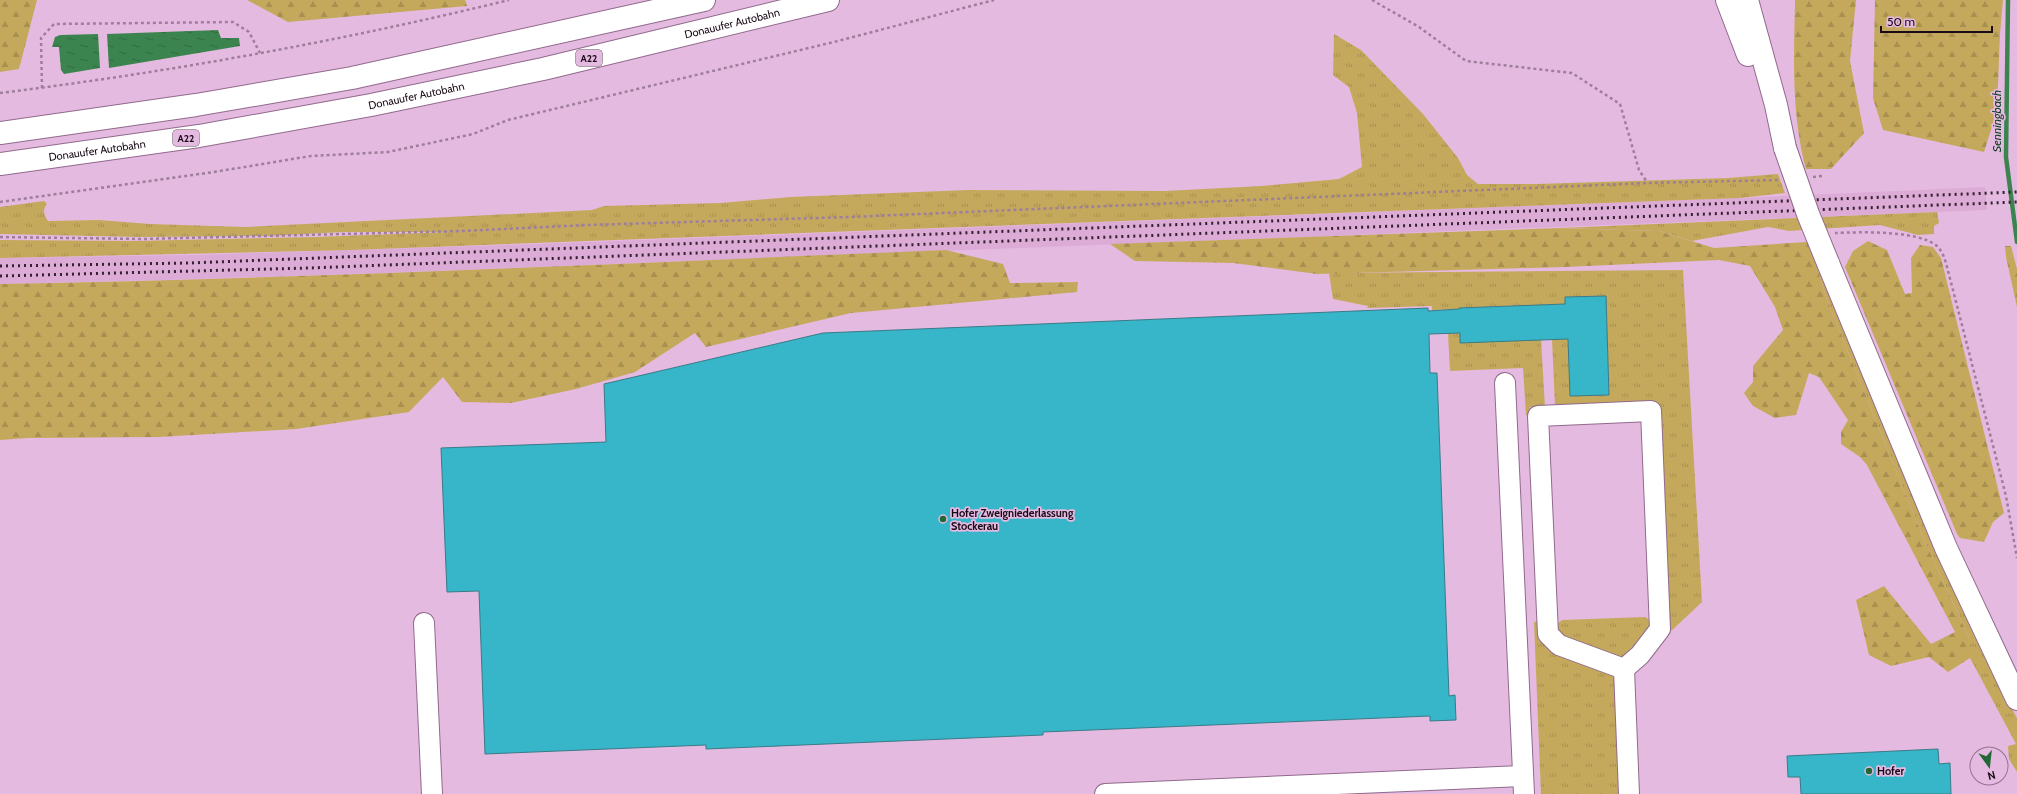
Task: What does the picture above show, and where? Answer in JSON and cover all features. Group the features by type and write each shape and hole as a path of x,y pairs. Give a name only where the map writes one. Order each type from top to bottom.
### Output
{"main road":[{"path":"0,133 196,105 352,78 704,0"},
{"name":"Donauufer Autobahn","path":"0,164 199,136 371,105 543,69 828,0"},
{"path":"1727,0 1767,109 1783,143 1808,214 1946,548 2017,699"},
{"path":"1747,0 1776,105 1783,143"}],"lane":[{"path":"1105,794 1523,785 1505,383"},
{"path":"1651,411 1660,630 1640,655 1624,669 1559,645 1548,634 1538,416 1651,411"},
{"path":"424,623 432,794"},
{"path":"1624,669 1629,794"}],"path":[{"path":"0,93 97,81 260,54 509,0"},
{"path":"0,202 214,172 311,156 388,152 473,134 508,120 838,41 994,0"},
{"path":"1372,0 1418,27 1466,61 1572,73 1620,104 1639,170 1647,182"},
{"path":"42,88 40,38 54,24 233,22 249,32 260,54"},
{"path":"1807,177 1822,176"},
{"path":"0,237 142,239 462,231 587,224 849,217 1647,182 1785,179"},
{"path":"1830,234 1884,233 1923,239 1934,244 1940,250 1946,263 2007,500 2017,558"}],"shaded area":[{"path":"1985,187 1987,210 383,273 0,284 0,258 194,255 538,244 1740,198"}],"green space":[{"path":"0,0 37,0 19,69 0,72"},
{"path":"247,0 465,0 467,6 288,22"},
{"path":"1795,0 1856,0 1850,61 1864,133 1831,169 1806,169 1801,148 1794,85"},
{"path":"1875,0 2003,0 1997,111 1984,152 1883,130 1873,98"},
{"path":"1334,34 1361,50 1423,114 1458,158 1467,175 1478,184 1536,184 1728,178 1778,174 1785,193 1740,198 351,250 0,258 0,240 135,241 316,237 447,232 343,232 269,236 142,237 0,234 0,207 44,201 47,204 44,208 44,212 48,221 99,220 150,224 246,227 592,210 604,206 720,203 790,197 968,190 1165,191 1262,186 1339,179 1362,167 1357,113 1349,87 1333,75"},
{"path":"1937,212 1939,223 1934,226 1934,234 1918,235 1880,225 1789,231 1768,227 1692,241 1659,231 1560,228"},
{"path":"1560,228 1659,231 1714,248 1807,242 1818,270 1827,300 1923,537 1970,640 1970,658 1948,672 1929,657 1891,666 1869,655 1856,600 1884,586 1931,644 1955,632 1867,465 1860,457 1841,444 1841,432 1848,420 1819,377 1809,373 1796,415 1775,418 1753,406 1744,393 1753,382 1753,366 1783,330 1775,307 1750,266 1719,260 1565,267 1317,274 1233,263 1135,261 1110,244"},
{"path":"1868,241 1887,250 1905,294 1912,293 1911,258 1920,245 1933,247 1941,258 2004,513 1993,522 1984,542 1960,538 1957,534 1845,267 1853,251"},
{"path":"2005,246 2011,246 2017,269 2017,307 2006,257"},
{"path":"946,250 1003,264 1010,283 1078,282 1077,292 851,313 706,347 695,333 635,372 576,389 511,403 462,402 443,377 409,412 296,429 159,437 28,438 0,440 0,284 355,274"},
{"path":"1683,270 1702,602 1669,633 1659,406 1555,406 1552,339 1568,339 1570,396 1609,395 1606,296 1565,297 1565,304 1432,310 1432,306 1367,308 1368,306 1333,299 1329,273"},
{"path":"1818,270 1822,270 2007,700 2017,718 2017,772 2009,759 2008,746 2016,744 1970,658 1970,640 1923,537 1827,300"},
{"path":"1460,333 1541,340 1545,407 1530,407 1530,415 1526,415 1523,368 1450,371 1448,334"},
{"path":"1645,617 1650,620 1653,629 1624,657 1614,657 1559,636 1556,625 1562,620"},
{"path":"1540,621 1612,675 1615,681 1622,794 1541,794 1534,622"}],"water":[{"path":"218,30 221,38 239,38 240,46 109,68 107,34"},
{"path":"98,34 100,68 64,74 61,70 59,47 52,47 55,37 60,35"}],"building":[{"name":"Hofer Zweigniederlassung Stockerau","path":"1606,296 1609,395 1570,396 1568,339 1460,343 1460,333 1429,334 1430,373 1437,373 1449,696 1455,695 1456,720 1430,721 1430,716 1043,732 1043,735 706,749 706,745 485,754 479,591 447,592 441,448 606,442 604,384 823,333 1428,308 1428,311 1459,308 1565,304 1565,297"},
{"name":"Hofer","path":"1938,749 1939,764 1950,763 1951,794 1801,794 1800,777 1788,777 1787,756"}],"waterway":[{"name":"Senningbach","path":"2008,0 2006,157 2017,242"}],"railway":[{"path":"0,266 189,263 2017,192"},
{"path":"0,276 309,268 2017,202"}],"place":[{"name":"Hofer Zweigniederlassung Stockerau","path":"943,519"},
{"name":"Hofer","path":"1869,771"}]}
